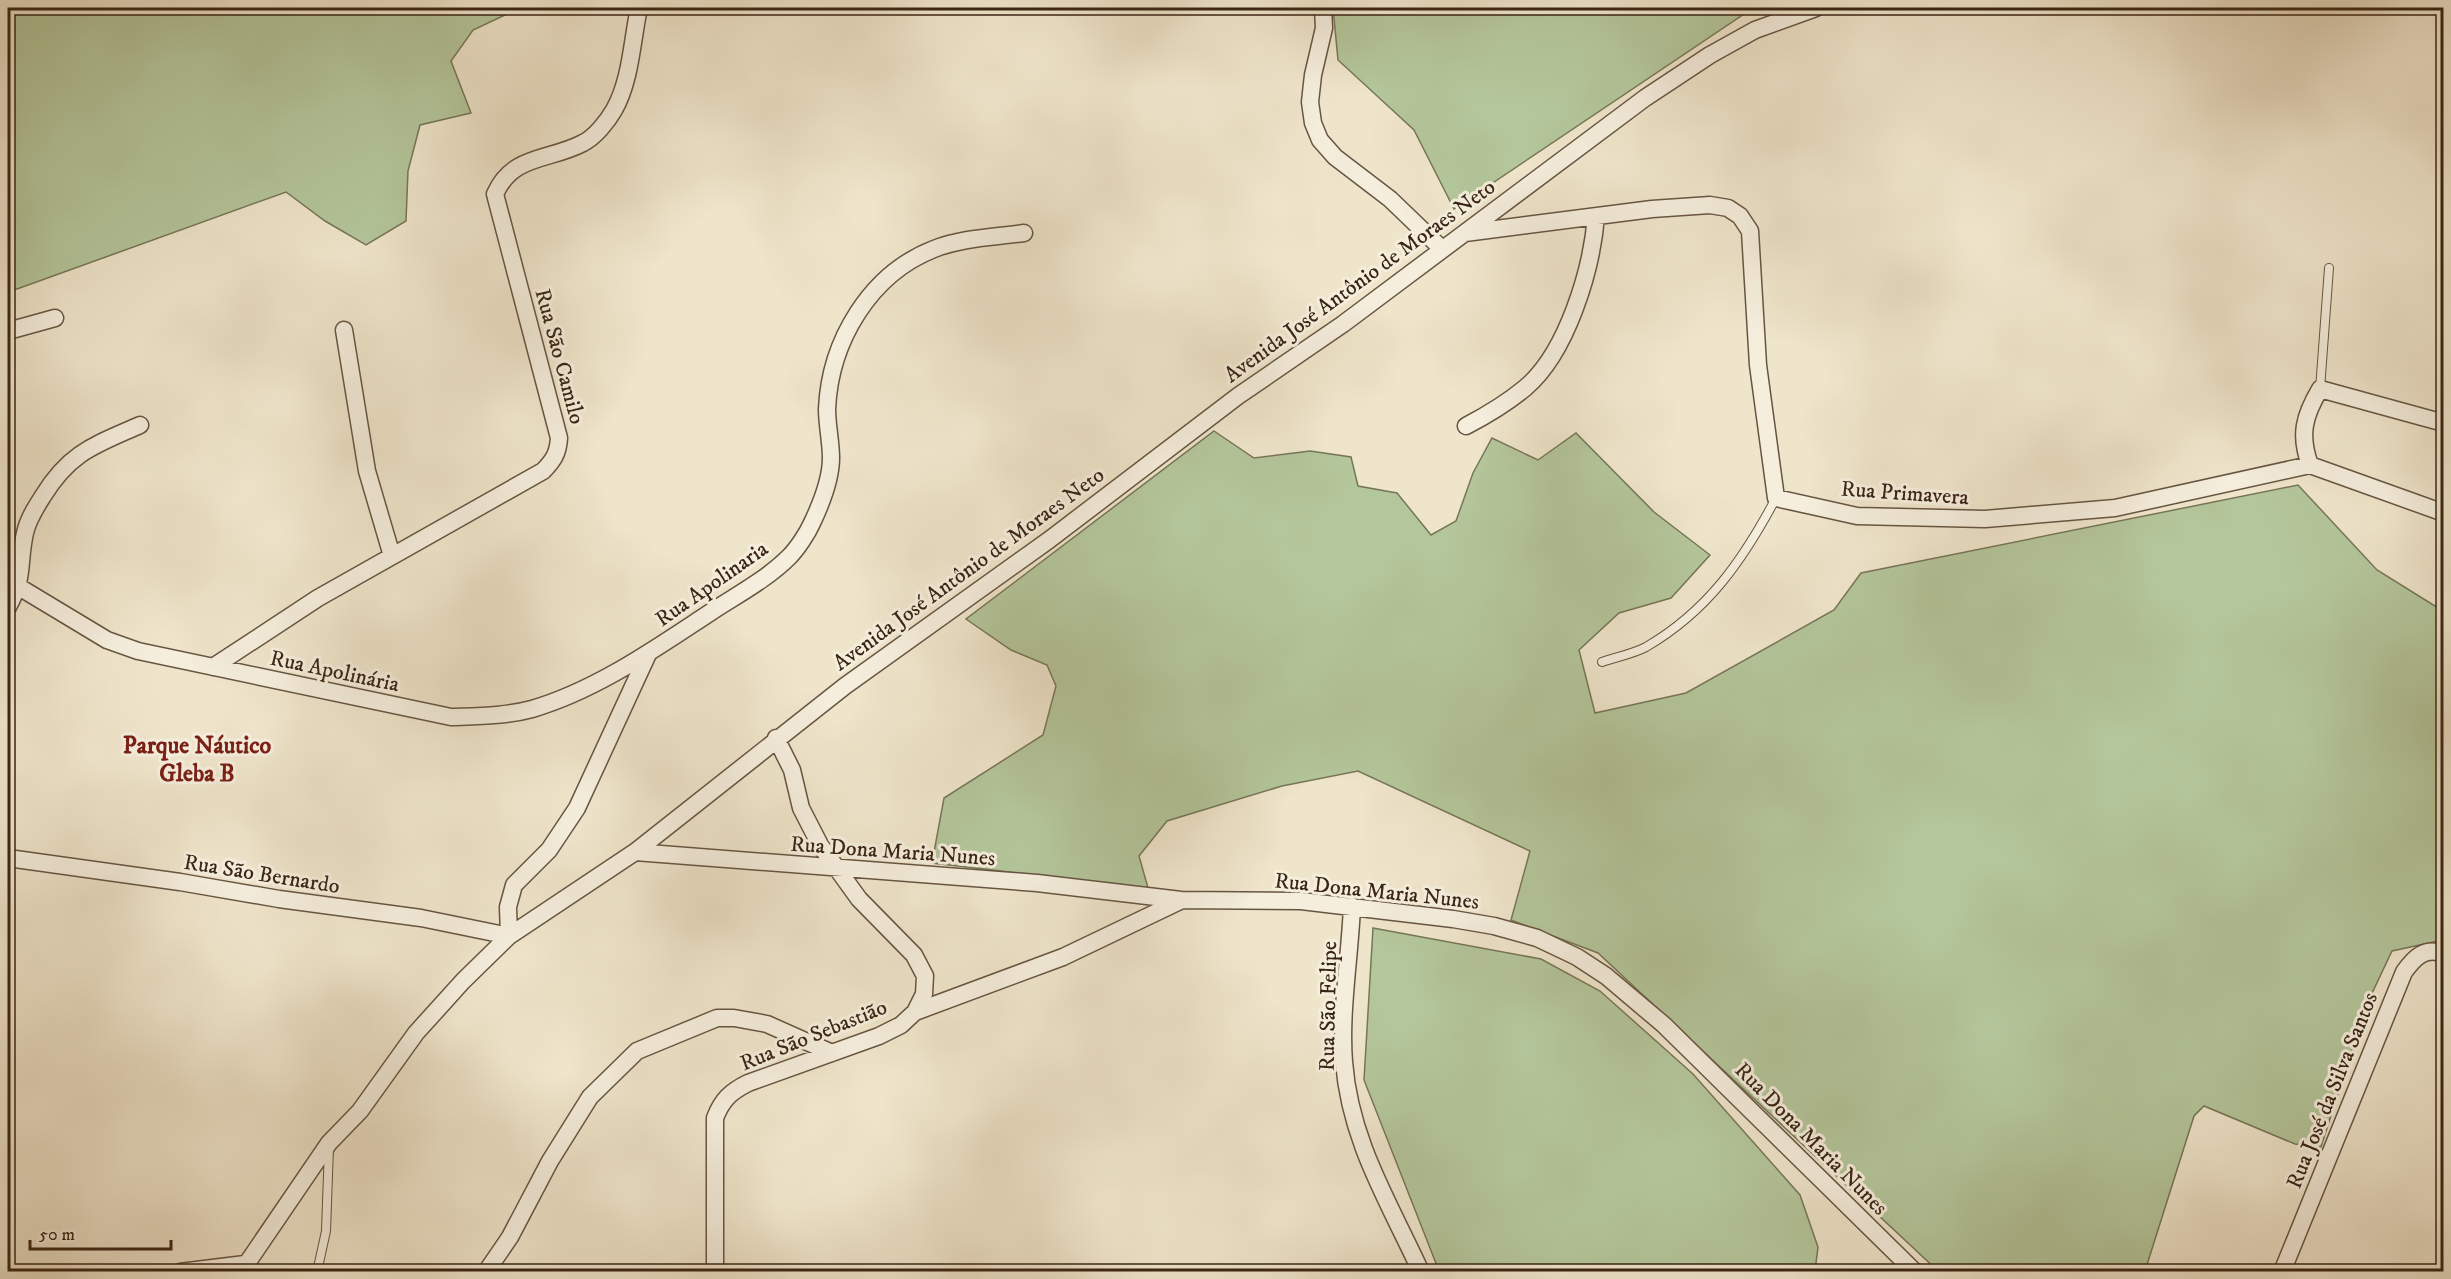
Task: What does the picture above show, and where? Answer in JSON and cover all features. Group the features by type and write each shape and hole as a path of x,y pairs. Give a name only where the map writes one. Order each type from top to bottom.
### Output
{"street":[{"name":"Rua São Camilo","path":"213,667 318,598 543,471 558,452 559,438 495,194 510,171 584,143 602,126 615,109 624,80 639,8"},
{"path":"1323,8 1324,28 1312,75 1310,102 1320,140 1335,157 1390,199 1442,248"},
{"name":"Avenida José Antônio de Moraes Neto","path":"243,1268 329,1143 360,1111 416,1033 463,981 509,936 634,852 776,738 1049,540 1238,396 1344,324 1635,105 1710,55 1755,30 1816,8"},
{"path":"1464,233 1596,216 1710,206 1728,208 1740,216 1750,231 1758,364 1776,498"},
{"path":"1466,426 1494,411 1526,387 1548,362 1583,284 1594,246 1596,216"},
{"name":"Rua Apolinaria","path":"648,654 752,585 789,556 811,525 824,492 831,462 827,410 838,349 853,321 886,277 912,259 936,248 1024,233"},
{"path":"8,331 55,318"},
{"path":"344,330 367,471 393,556"},
{"path":"2444,423 2320,389 2309,409 2303,446 2310,465 2444,513"},
{"path":"8,607 19,587 25,533 30,516 55,476 71,459 140,425"},
{"name":"Rua Primavera","path":"1776,498 1857,516 1985,519 2061,515 2115,508 2310,465"},
{"name":"Rua Apolinária","path":"19,587 107,640 138,651 452,717 502,715 533,708 597,681 648,654"},
{"path":"509,936 508,907 514,885 549,850 577,808 648,654"},
{"name":"Rua São Sebastião","path":"715,1272 715,1118 721,1102 732,1091 748,1083 879,1036 901,1025 915,1012 924,994 925,976 914,955 859,898 820,845 801,808 792,770 776,738"},
{"name":"Rua Dona Maria Nunes","path":"634,852 1037,883 1181,900 1301,900 1494,926 1537,938 1576,957 1606,976 1664,1025 1915,1272"},
{"name":"Rua São Bernardo","path":"8,858 421,918 509,936"},
{"path":"915,1012 962,997 1063,957 1181,900"},
{"name":"Rua São Felipe","path":"1352,906 1344,1061 1351,1103 1360,1143 1376,1182 1422,1272"},
{"name":"Rua José da Silva Santos","path":"2282,1272 2404,972 2414,958 2425,952 2444,954"},
{"path":"486,1272 510,1237 550,1161 590,1097 637,1051 717,1018 734,1018 766,1024 832,1053"},
{"path":"180,1272 243,1268"}],"lane":[{"path":"2320,389 2329,268"},
{"path":"1602,662 1644,647 1697,611 1736,567 1776,498"},
{"path":"317,1272 326,1231 329,1143"}],"green space":[{"path":"8,8 520,8 473,30 451,61 471,113 420,125 408,171 406,221 366,245 325,221 286,192 17,289 8,289"},
{"path":"1333,8 1753,8 1454,209 1414,130 1338,60"},
{"path":"1214,431 1254,458 1310,451 1351,457 1358,486 1397,493 1431,535 1456,521 1473,473 1492,438 1538,460 1576,433 1654,512 1710,555 1671,598 1619,613 1579,650 1595,713 1686,693 1834,610 1861,573 2298,485 2377,570 2443,611 2443,944 2438,941 2392,951 2366,1006 2321,1147 2295,1144 2204,1106 2194,1116 2145,1271 1938,1271 1598,953 1511,920 1530,851 1358,771 1282,786 1167,821 1139,856 1148,888 932,863 944,798 1043,735 1056,686 1047,665 1011,650 966,619"},
{"path":"1373,928 1541,959 1600,991 1693,1074 1800,1195 1818,1247 1815,1271 1439,1271 1364,1080"}],"district":[{"name":"Parque Náutico Gleba B","path":"197,759"}]}
